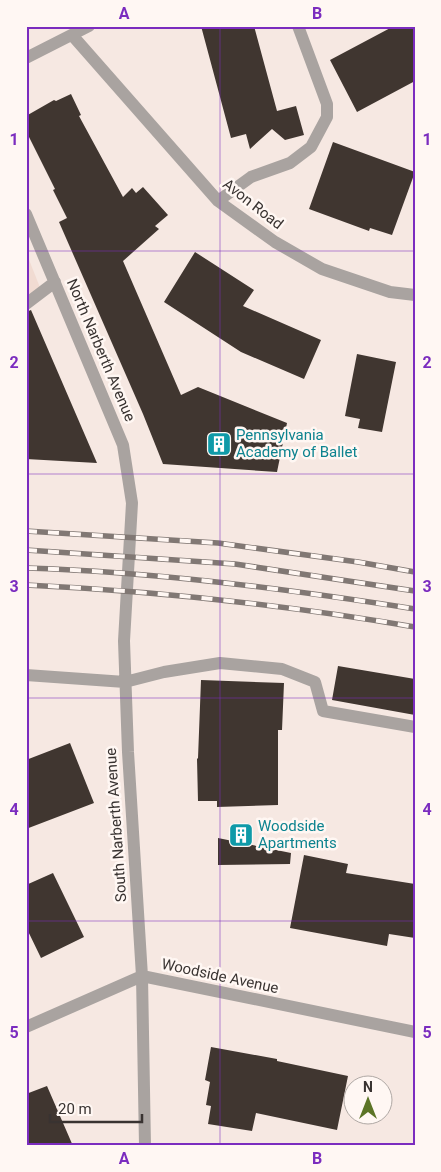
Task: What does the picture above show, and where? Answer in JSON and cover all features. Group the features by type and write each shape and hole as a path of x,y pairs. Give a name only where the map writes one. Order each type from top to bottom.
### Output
{"street":[{"path":"26,58 89,26"},
{"path":"218,201 251,177 290,163 311,147 327,117 326,104 298,26"},
{"name":"Avon Road","path":"72,35 218,201 275,242 322,269 390,292 415,295"},
{"name":"North Narberth Avenue","path":"26,214 122,445 132,503"},
{"path":"26,304 55,282"},
{"name":"South Narberth Avenue","path":"132,503 124,641 128,752 142,976 145,1146"},
{"path":"26,675 125,682 164,672 220,663 282,669 315,682 323,711 415,727"},
{"name":"Woodside Avenue","path":"26,1026 142,976 415,1032"}],"shaded area":[{"path":"26,252 41,290 26,301"}],"building":[{"path":"201,26 254,26 277,111 296,106 304,135 285,140 272,129 250,149 246,134 231,138"},
{"path":"394,26 415,26 415,81 357,112 330,60"},
{"path":"71,94 81,115 79,116 123,197 132,188 136,193 143,187 168,215 155,226 159,229 123,261 181,395 198,387 287,423 277,472 163,464 59,222 67,218 53,190 55,189 26,131 26,116 54,100 56,101"},
{"path":"333,142 415,172 392,235 370,228 369,231 309,209"},
{"path":"195,252 254,290 243,306 321,340 304,379 241,352 164,302"},
{"path":"31,310 97,463 26,459 26,312"},
{"path":"357,354 396,362 382,432 358,428 360,419 345,416"},
{"path":"338,666 415,679 415,715 332,700"},
{"path":"201,680 284,683 282,730 278,730 278,805 217,807 217,801 198,801 197,759"},
{"path":"70,743 94,803 26,829 26,760"},
{"path":"218,838 291,853 290,864 218,865"},
{"path":"304,855 348,864 346,873 415,884 415,938 389,934 387,946 290,928"},
{"path":"53,873 84,937 41,958 26,927 26,885"},
{"path":"211,1047 277,1059 277,1061 344,1075 344,1096 337,1130 256,1113 252,1131 208,1124 211,1106 206,1105 210,1082 205,1080"},
{"path":"47,1086 73,1146 26,1146 26,1094"}],"railway":[{"path":"26,531 218,543 358,562 415,572"},
{"path":"26,550 235,564 415,591"},
{"path":"26,568 124,573 221,582 415,609"},
{"path":"26,585 221,600 415,627"}],"place":[{"name":"Pennsylvania Academy of Ballet","path":"219,444"},
{"name":"Woodside Apartments","path":"241,835"}]}
